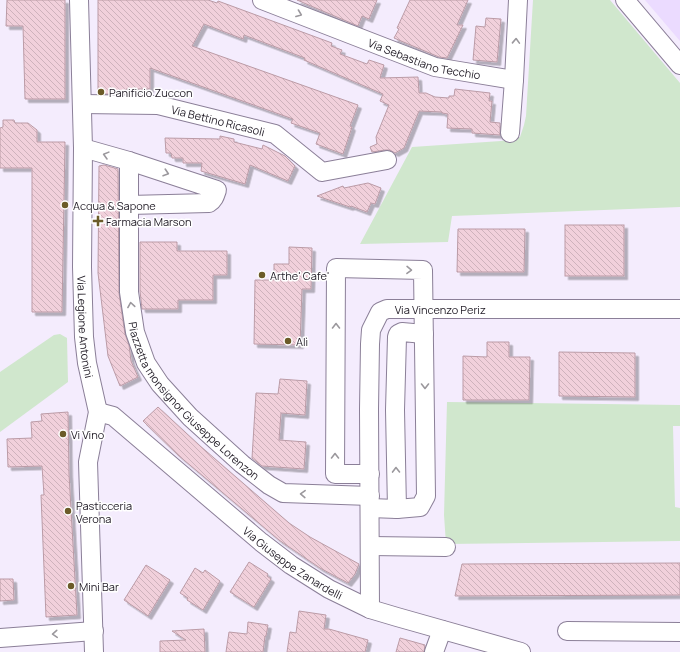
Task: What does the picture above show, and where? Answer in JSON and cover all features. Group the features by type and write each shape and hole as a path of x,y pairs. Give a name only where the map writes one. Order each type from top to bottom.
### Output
{"street":[{"name":"Via Legione Antonini","path":"79,0 83,148 82,267 84,337 87,363 98,412 88,462 94,652"},
{"name":"Via Sebastiano Tecchio","path":"262,0 435,67 514,80"},
{"path":"510,133 518,0"},
{"path":"625,0 680,65"},
{"name":"Via Bettino Ricasoli","path":"82,104 158,105 275,134 322,172 387,160"},
{"path":"83,148 129,161 217,190 212,201 208,203 129,205"},
{"name":"Piazzetta monsignor Giuseppe Lorenzon","path":"129,161 129,292 135,332 146,363 160,384 190,417 242,464 269,485 283,493 370,502 397,509 420,507 426,496 424,334"},
{"path":"370,474 335,474 336,268 423,270 424,334 402,332 398,334 397,337 395,410 397,509"},
{"name":"Via Vincenzo Periz","path":"370,609 370,344 371,330 380,312 386,309 680,309"},
{"name":"Via Giuseppe Zanardelli","path":"98,412 113,416 261,542 291,565 329,589 370,609 521,652"},
{"path":"370,546 446,547"},
{"path":"434,652 442,630"},
{"path":"0,638 94,631"},
{"path":"567,632 680,632"}],"shaded area":[{"path":"645,0 680,0 680,41"}],"green space":[{"path":"533,0 610,0 680,83 680,207 452,216 448,242 360,244 412,147 501,141 520,137 526,116"},
{"path":"60,334 67,338 68,382 0,432 0,372 54,335"},
{"path":"447,402 680,405 680,426 673,426 675,507 680,508 680,541 446,544 444,515"}],"building":[{"path":"7,0 65,0 65,99 25,99 23,26 6,26"},
{"path":"98,0 208,0 217,3 218,1 332,43 331,46 342,50 340,54 367,64 369,60 384,65 380,78 418,77 419,93 426,93 435,97 449,98 449,96 454,96 455,89 490,93 489,101 492,101 490,122 500,123 500,135 472,133 472,129 447,128 448,114 442,112 419,111 404,148 395,153 390,150 372,152 370,147 377,144 376,137 389,105 380,101 383,94 304,60 305,58 244,35 243,39 204,24 192,46 358,105 350,126 352,127 343,154 316,144 320,133 291,123 293,119 150,68 150,89 126,89 126,94 98,94"},
{"path":"297,0 377,0 369,19 362,16 358,26"},
{"path":"410,0 468,0 457,25 463,25 447,58 439,57 394,38"},
{"path":"486,18 501,19 497,62 473,60 476,26 485,27"},
{"path":"3,120 14,120 15,123 28,123 37,130 37,142 65,142 62,312 32,312 32,168 0,168 0,128 3,127"},
{"path":"220,136 234,139 234,142 262,149 263,145 285,156 295,166 288,181 250,165 245,184 201,171 202,163 183,163 183,158 172,158 171,153 166,153 165,138 220,139"},
{"path":"104,165 118,169 119,293 125,334 129,345 131,361 138,377 120,386 108,356 98,273 99,166"},
{"path":"368,183 381,188 375,204 371,203 367,212 317,196 343,186 344,188"},
{"path":"565,225 624,225 624,276 565,276"},
{"path":"458,229 525,229 524,272 457,272"},
{"path":"140,242 177,242 177,251 227,251 227,275 213,275 213,300 178,300 178,309 142,309 140,291"},
{"path":"289,247 312,248 311,289 302,289 300,345 254,344 255,280 274,280 274,264 289,264"},
{"path":"487,342 509,342 509,357 530,357 529,400 463,400 463,356 487,357"},
{"path":"559,352 635,353 635,397 559,396"},
{"path":"280,379 307,381 305,415 281,413 279,440 306,442 304,469 262,466 252,458 256,393 278,394"},
{"path":"158,407 199,445 289,523 310,537 359,564 355,574 348,583 320,568 279,540 178,455 143,421"},
{"path":"68,412 69,474 77,615 46,617 41,495 44,495 42,466 8,467 7,439 32,438 31,422 42,421 41,414"},
{"path":"249,562 268,574 267,576 271,579 254,607 230,592"},
{"path":"680,563 680,595 455,596 462,564"},
{"path":"146,565 170,580 148,616 124,600"},
{"path":"195,568 203,573 205,570 220,581 203,610 187,600 188,598 180,593"},
{"path":"0,579 13,579 14,600 0,601"},
{"path":"299,611 326,615 324,629 329,629 368,640 365,652 287,652 290,632 296,633"},
{"path":"248,622 268,625 263,652 226,652 229,632 247,634"},
{"path":"204,629 205,652 160,652 160,641 186,640 172,631"},
{"path":"400,638 425,645 424,652 396,652"}],"place":[{"name":"Panificio Zuccon","path":"101,92"},
{"name":"Acqua & Sapone","path":"65,205"},
{"name":"Farmacia Marson","path":"98,221"},
{"name":"Arthe' Cafe'","path":"262,275"},
{"name":"Alì","path":"288,341"},
{"name":"Vi Vino","path":"63,434"},
{"name":"Pasticceria Verona","path":"68,511"},
{"name":"Mini Bar","path":"71,586"}]}
